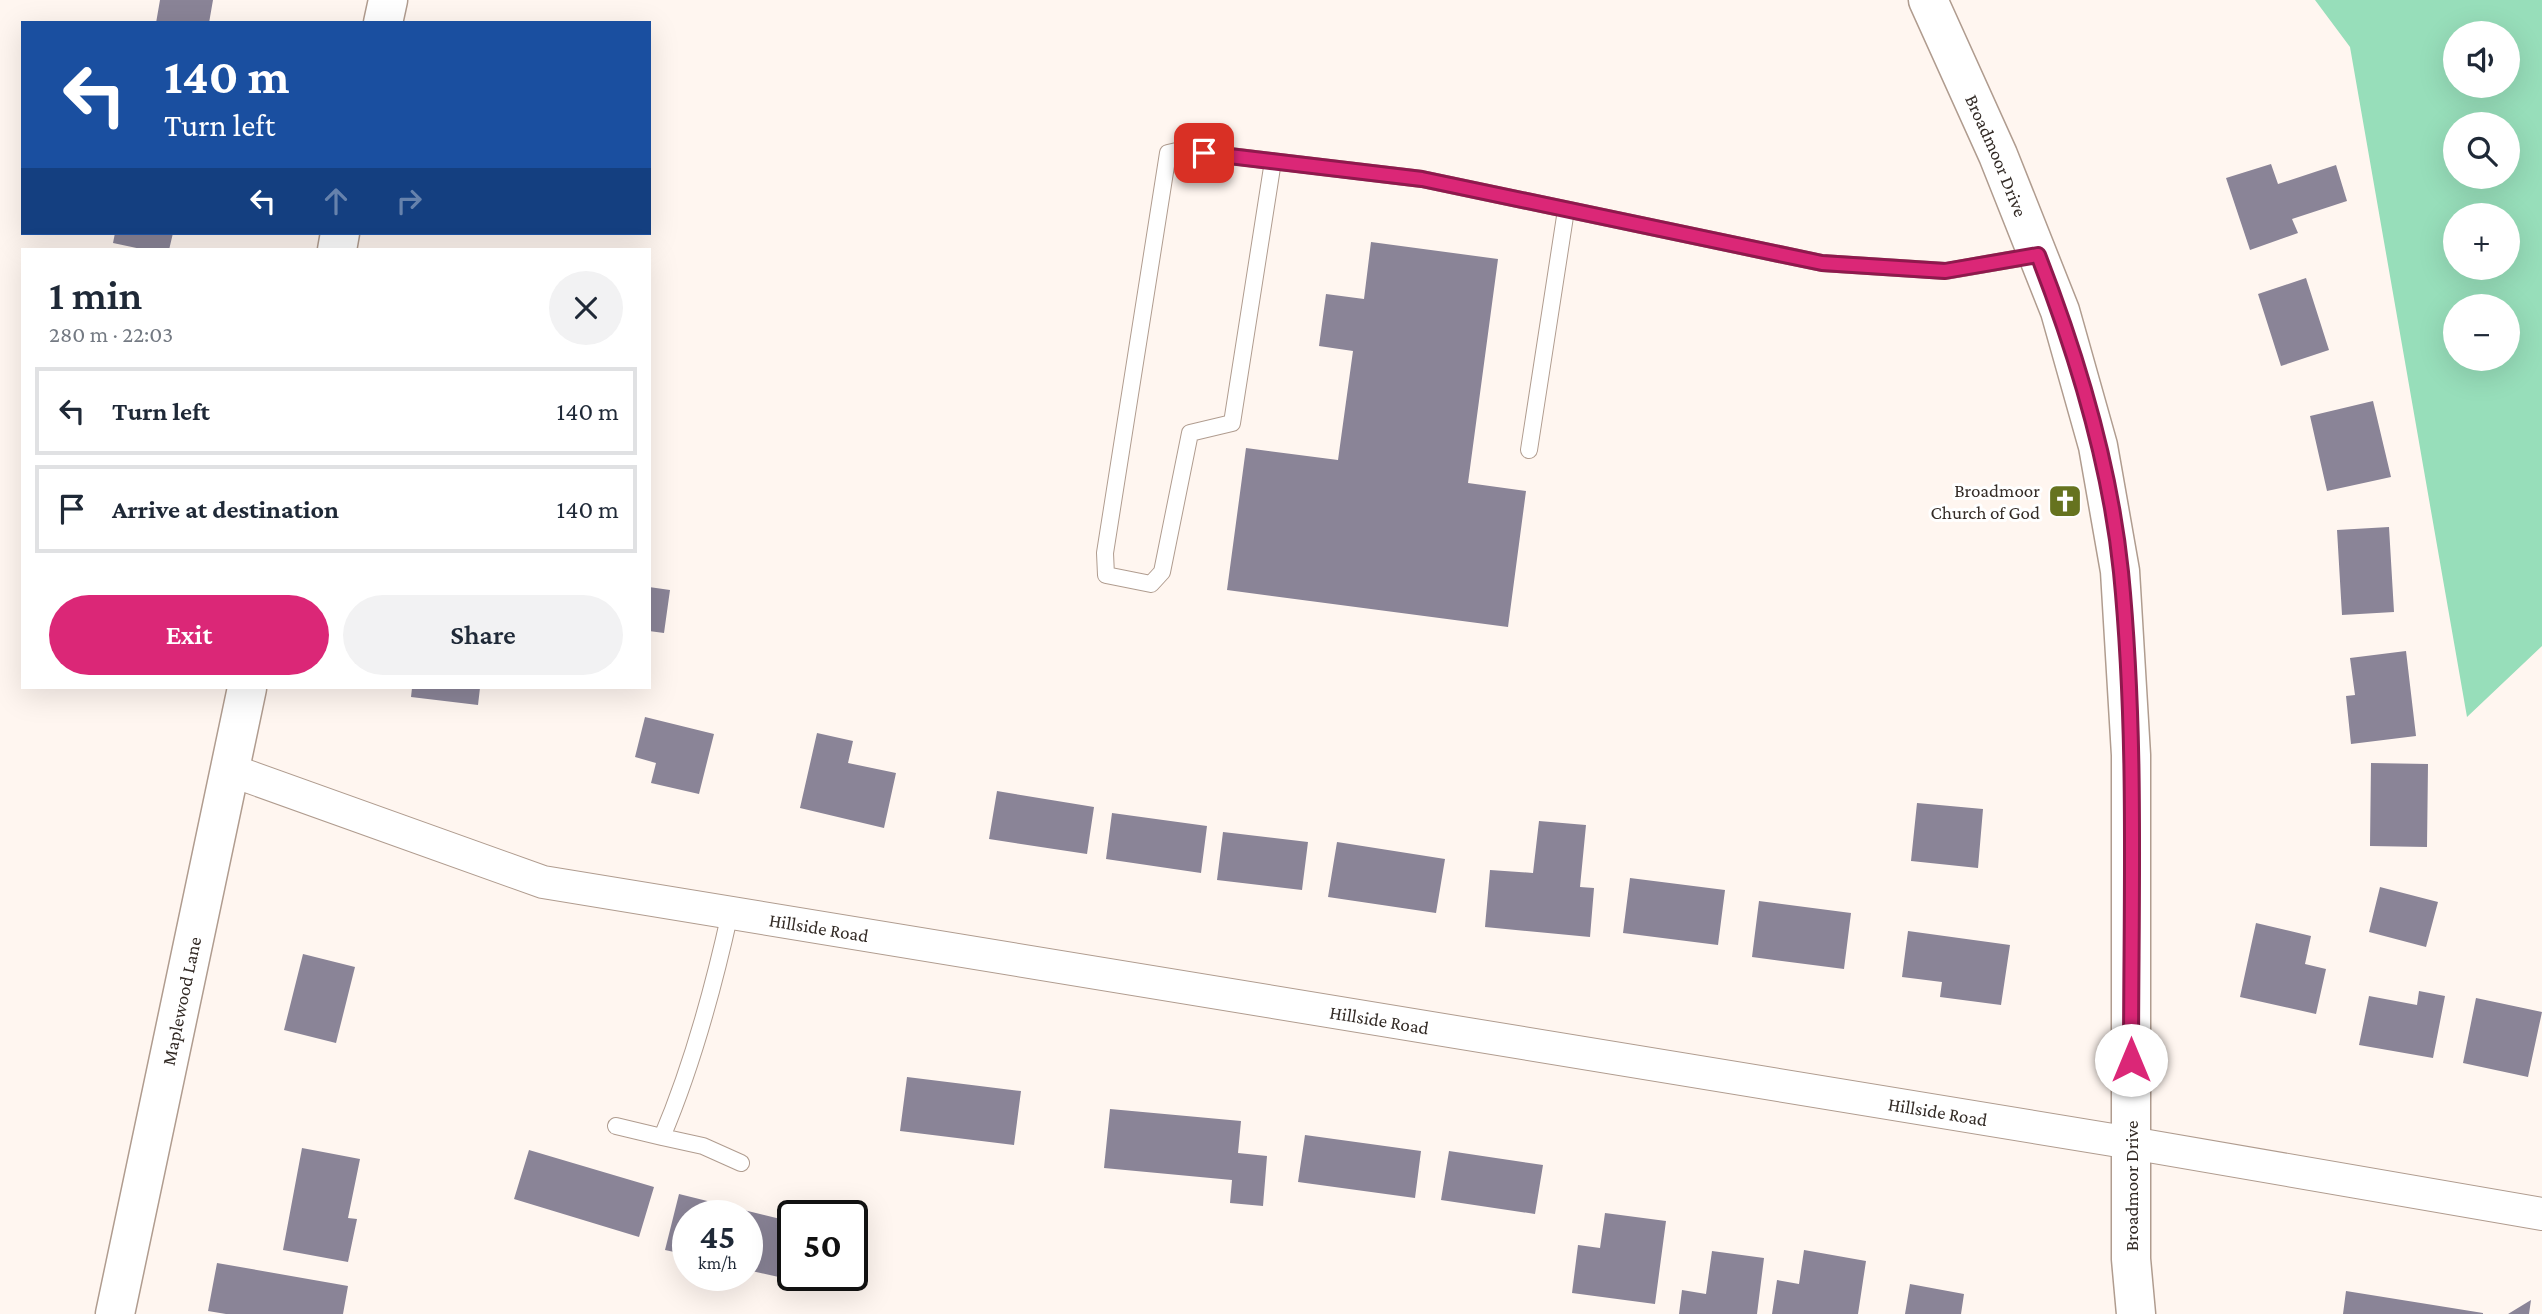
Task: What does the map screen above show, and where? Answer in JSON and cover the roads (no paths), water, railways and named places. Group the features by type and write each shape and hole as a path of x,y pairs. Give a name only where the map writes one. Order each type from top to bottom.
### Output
{"main road":[{"path":"383,21 388,0"},
{"name":"Broadmoor Drive","path":"1928,0 1998,155 2060,311 2098,446 2120,571 2131,755 2132,1259 2136,1314"},
{"name":"Maplewood Lane","path":"116,1314 247,689"}],"street":[{"name":"Hillside Road","path":"230,770 543,882 2131,1143 2542,1214"}],"lane":[{"path":"1273,161 1231,423 1190,433 1162,572 1151,584 1106,575 1105,553 1168,153 1181,150 1273,161 1422,179 1822,263 1945,271 2038,255"},
{"path":"1529,450 1566,209"},
{"path":"662,1137 688,1074 713,989 730,913"},
{"path":"616,1126 703,1146 741,1163"}],"place":[{"name":"Broadmoor Church of God","path":"2065,501"}]}
